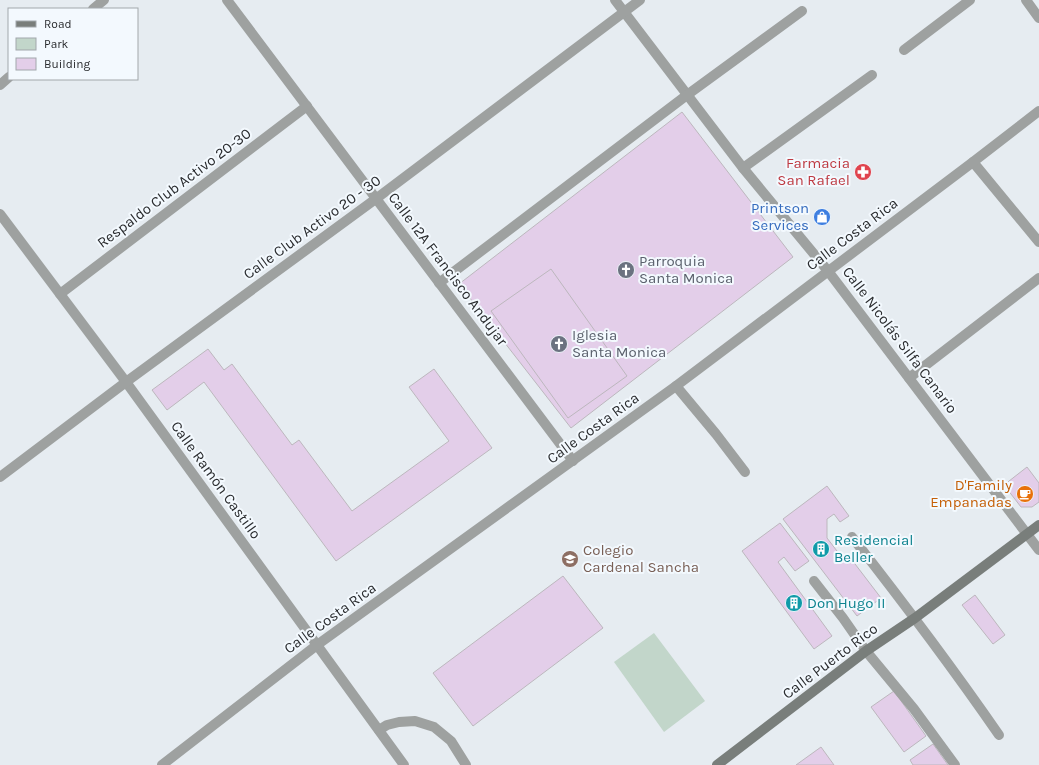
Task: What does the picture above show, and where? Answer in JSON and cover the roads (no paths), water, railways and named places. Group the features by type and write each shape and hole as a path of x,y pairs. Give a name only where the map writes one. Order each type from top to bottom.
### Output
{"street":[{"path":"94,8 104,0"},
{"name":"Calle 12A Francisco Andujar","path":"227,0 573,461"},
{"name":"Calle Nicolás Silfa Canario","path":"615,0 743,168 828,270 1039,550"},
{"name":"Calle Club Activo 20 - 30","path":"0,477 126,382 377,198 640,0"},
{"path":"904,50 970,0"},
{"path":"1026,0 1039,18"},
{"path":"439,283 687,94 802,12"},
{"path":"743,168 872,76"},
{"path":"0,85 8,78"},
{"name":"Respaldo Club Activo 20-30","path":"60,294 307,106"},
{"name":"Calle Costa Rica","path":"162,765 317,645 676,386 1039,111"},
{"path":"973,162 1039,242"},
{"name":"Calle Ramón Castillo","path":"0,214 126,382 404,765"},
{"path":"909,378 1039,278"},
{"path":"676,386 745,472"},
{"name":"Calle Puerto Rico","path":"717,765 866,651 915,618 1039,526"},
{"path":"852,538 915,618 999,735"},
{"path":"814,581 843,618 866,651 914,709 955,765"},
{"path":"379,730 393,723 415,721 434,727 451,741 466,765"}],"place":[{"name":"Farmacia San Rafael","path":"863,172"},
{"name":"Printson Services","path":"822,217"},
{"name":"Parroquia Santa Monica","path":"626,270"},
{"name":"Iglesia Santa Monica","path":"559,344"},
{"name":"D'Family Empanadas","path":"1025,494"},
{"name":"Residencial Beller","path":"821,549"},
{"name":"Colegio Cardenal Sancha","path":"570,559"},
{"name":"Don Hugo II","path":"794,603"}]}
